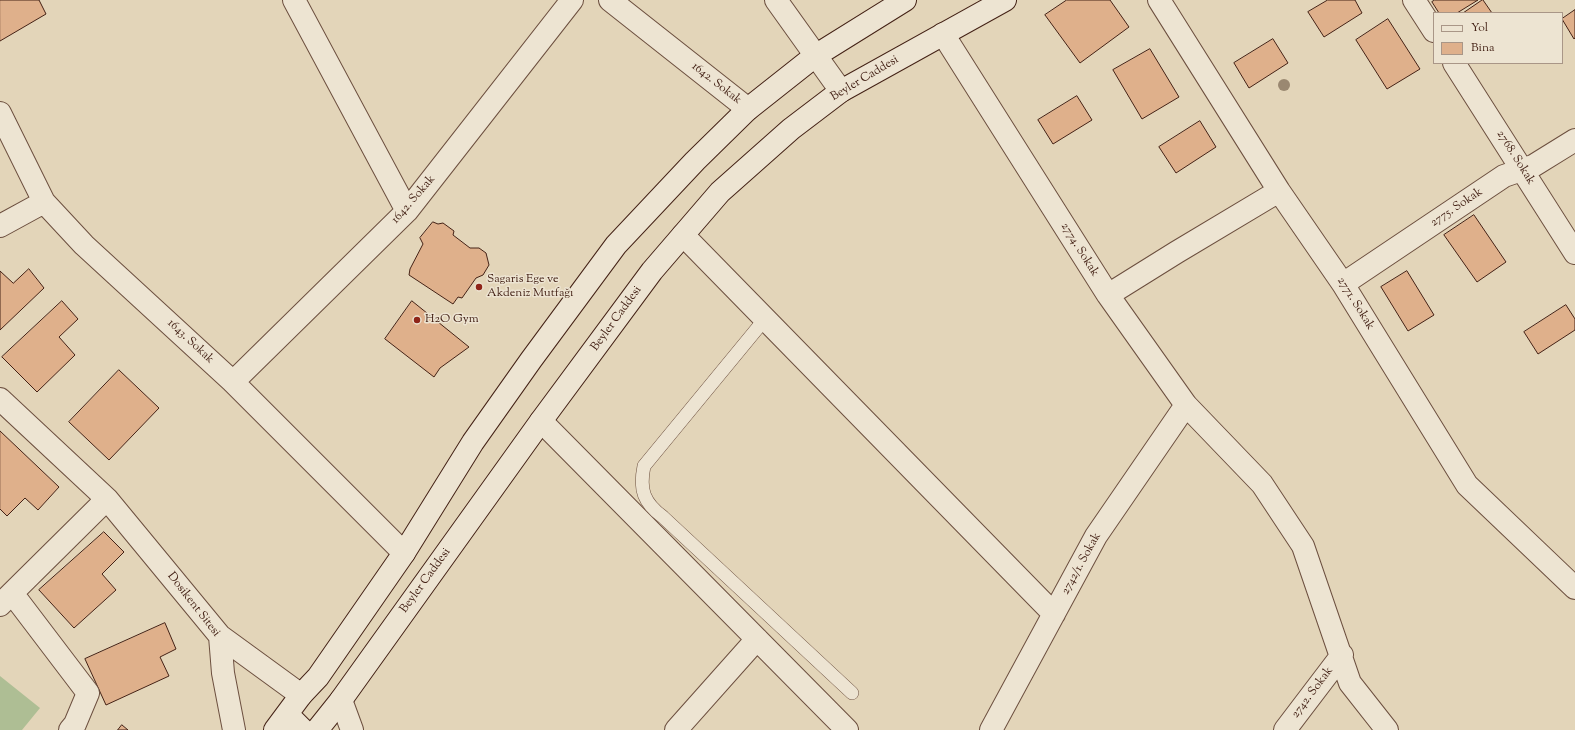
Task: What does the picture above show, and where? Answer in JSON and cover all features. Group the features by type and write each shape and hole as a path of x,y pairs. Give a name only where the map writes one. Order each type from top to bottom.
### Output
{"street":[{"path":"294,0 407,211"},
{"name":"1642. Sokak","path":"233,382 407,211 572,0"},
{"name":"1642. Sokak","path":"610,0 748,109"},
{"path":"776,0 841,91"},
{"path":"303,730 281,722 301,695 318,677 404,553 473,442 531,360 616,245 695,161 748,109 815,56 905,0"},
{"name":"Beyler Caddesi","path":"317,730 341,700 541,421 652,271 720,192 791,129 841,91 1005,0"},
{"name":"2771. Sokak","path":"1159,0 1279,191 1343,284 1467,485 1575,588"},
{"path":"1414,0 1433,29"},
{"name":"2774. Sokak","path":"943,34 1108,295 1186,405 1262,484 1304,546 1342,655 1350,683 1387,730"},
{"name":"2768. Sokak","path":"1455,64 1575,253"},
{"name":"1643. Sokak","path":"0,113 44,202 84,245 233,382 404,553 432,572"},
{"name":"2775. Sokak","path":"1343,284 1504,176 1533,166 1575,140"},
{"path":"1108,295 1279,191"},
{"path":"0,226 44,202"},
{"path":"683,235 1054,614"},
{"name":"Dosikent Sitesi","path":"0,400 107,499 220,636 223,672 234,730"},
{"name":"2742/1. Sokak","path":"991,730 1096,536 1186,405"},
{"path":"541,421 847,730"},
{"path":"70,730 75,724 88,693 6,599 107,499"},
{"path":"220,636 301,695"},
{"path":"676,730 757,639"},
{"name":"2742. Sokak","path":"1285,730 1342,655"},
{"path":"318,677 341,700 352,730"}],"lane":[{"path":"764,319 644,466 641,478 642,491 647,502 654,510 852,693"}],"green space":[{"path":"0,676 40,708 22,730 0,730"}],"building":[{"path":"0,0 39,0 46,14 0,41"},
{"path":"1067,0 1110,0 1129,27 1080,63 1045,15"},
{"path":"1328,0 1355,0 1362,13 1324,37 1308,12"},
{"path":"1435,0 1478,0 1459,12 1438,12 1432,2"},
{"path":"1482,0 1491,12 1464,12"},
{"path":"1575,10 1574,39 1563,21 1563,18"},
{"path":"1388,19 1420,69 1387,89 1356,40"},
{"path":"1273,39 1288,63 1249,88 1234,63"},
{"path":"1150,49 1179,97 1142,119 1113,70"},
{"path":"1077,96 1092,120 1053,144 1038,120"},
{"path":"1200,121 1216,147 1176,173 1159,147"},
{"path":"1474,215 1506,262 1477,282 1444,235"},
{"path":"433,222 438,224 443,223 454,231 453,235 470,248 479,248 486,253 489,265 483,275 476,278 462,298 458,297 453,304 409,275 410,269 423,244 420,238"},
{"path":"29,269 44,288 0,330 0,271 13,283"},
{"path":"1407,271 1434,315 1408,331 1381,287"},
{"path":"62,301 78,319 59,337 75,355 37,392 2,357"},
{"name":"H2O Gym","path":"412,301 469,347 440,368 434,377 385,339"},
{"path":"1566,305 1575,319 1575,330 1538,354 1524,332"},
{"path":"119,370 159,408 109,460 69,422"},
{"path":"0,431 59,487 38,510 25,498 7,516 0,509"},
{"path":"104,532 124,552 102,574 116,590 74,628 39,590"},
{"path":"165,623 176,649 160,657 169,676 106,705 85,659"},
{"path":"122,725 128,730 118,730"}],"place":[{"name":"Sagaris Ege ve Akdeniz Mutfağı","path":"479,287"},
{"name":"H2O Gym","path":"417,320"}]}
